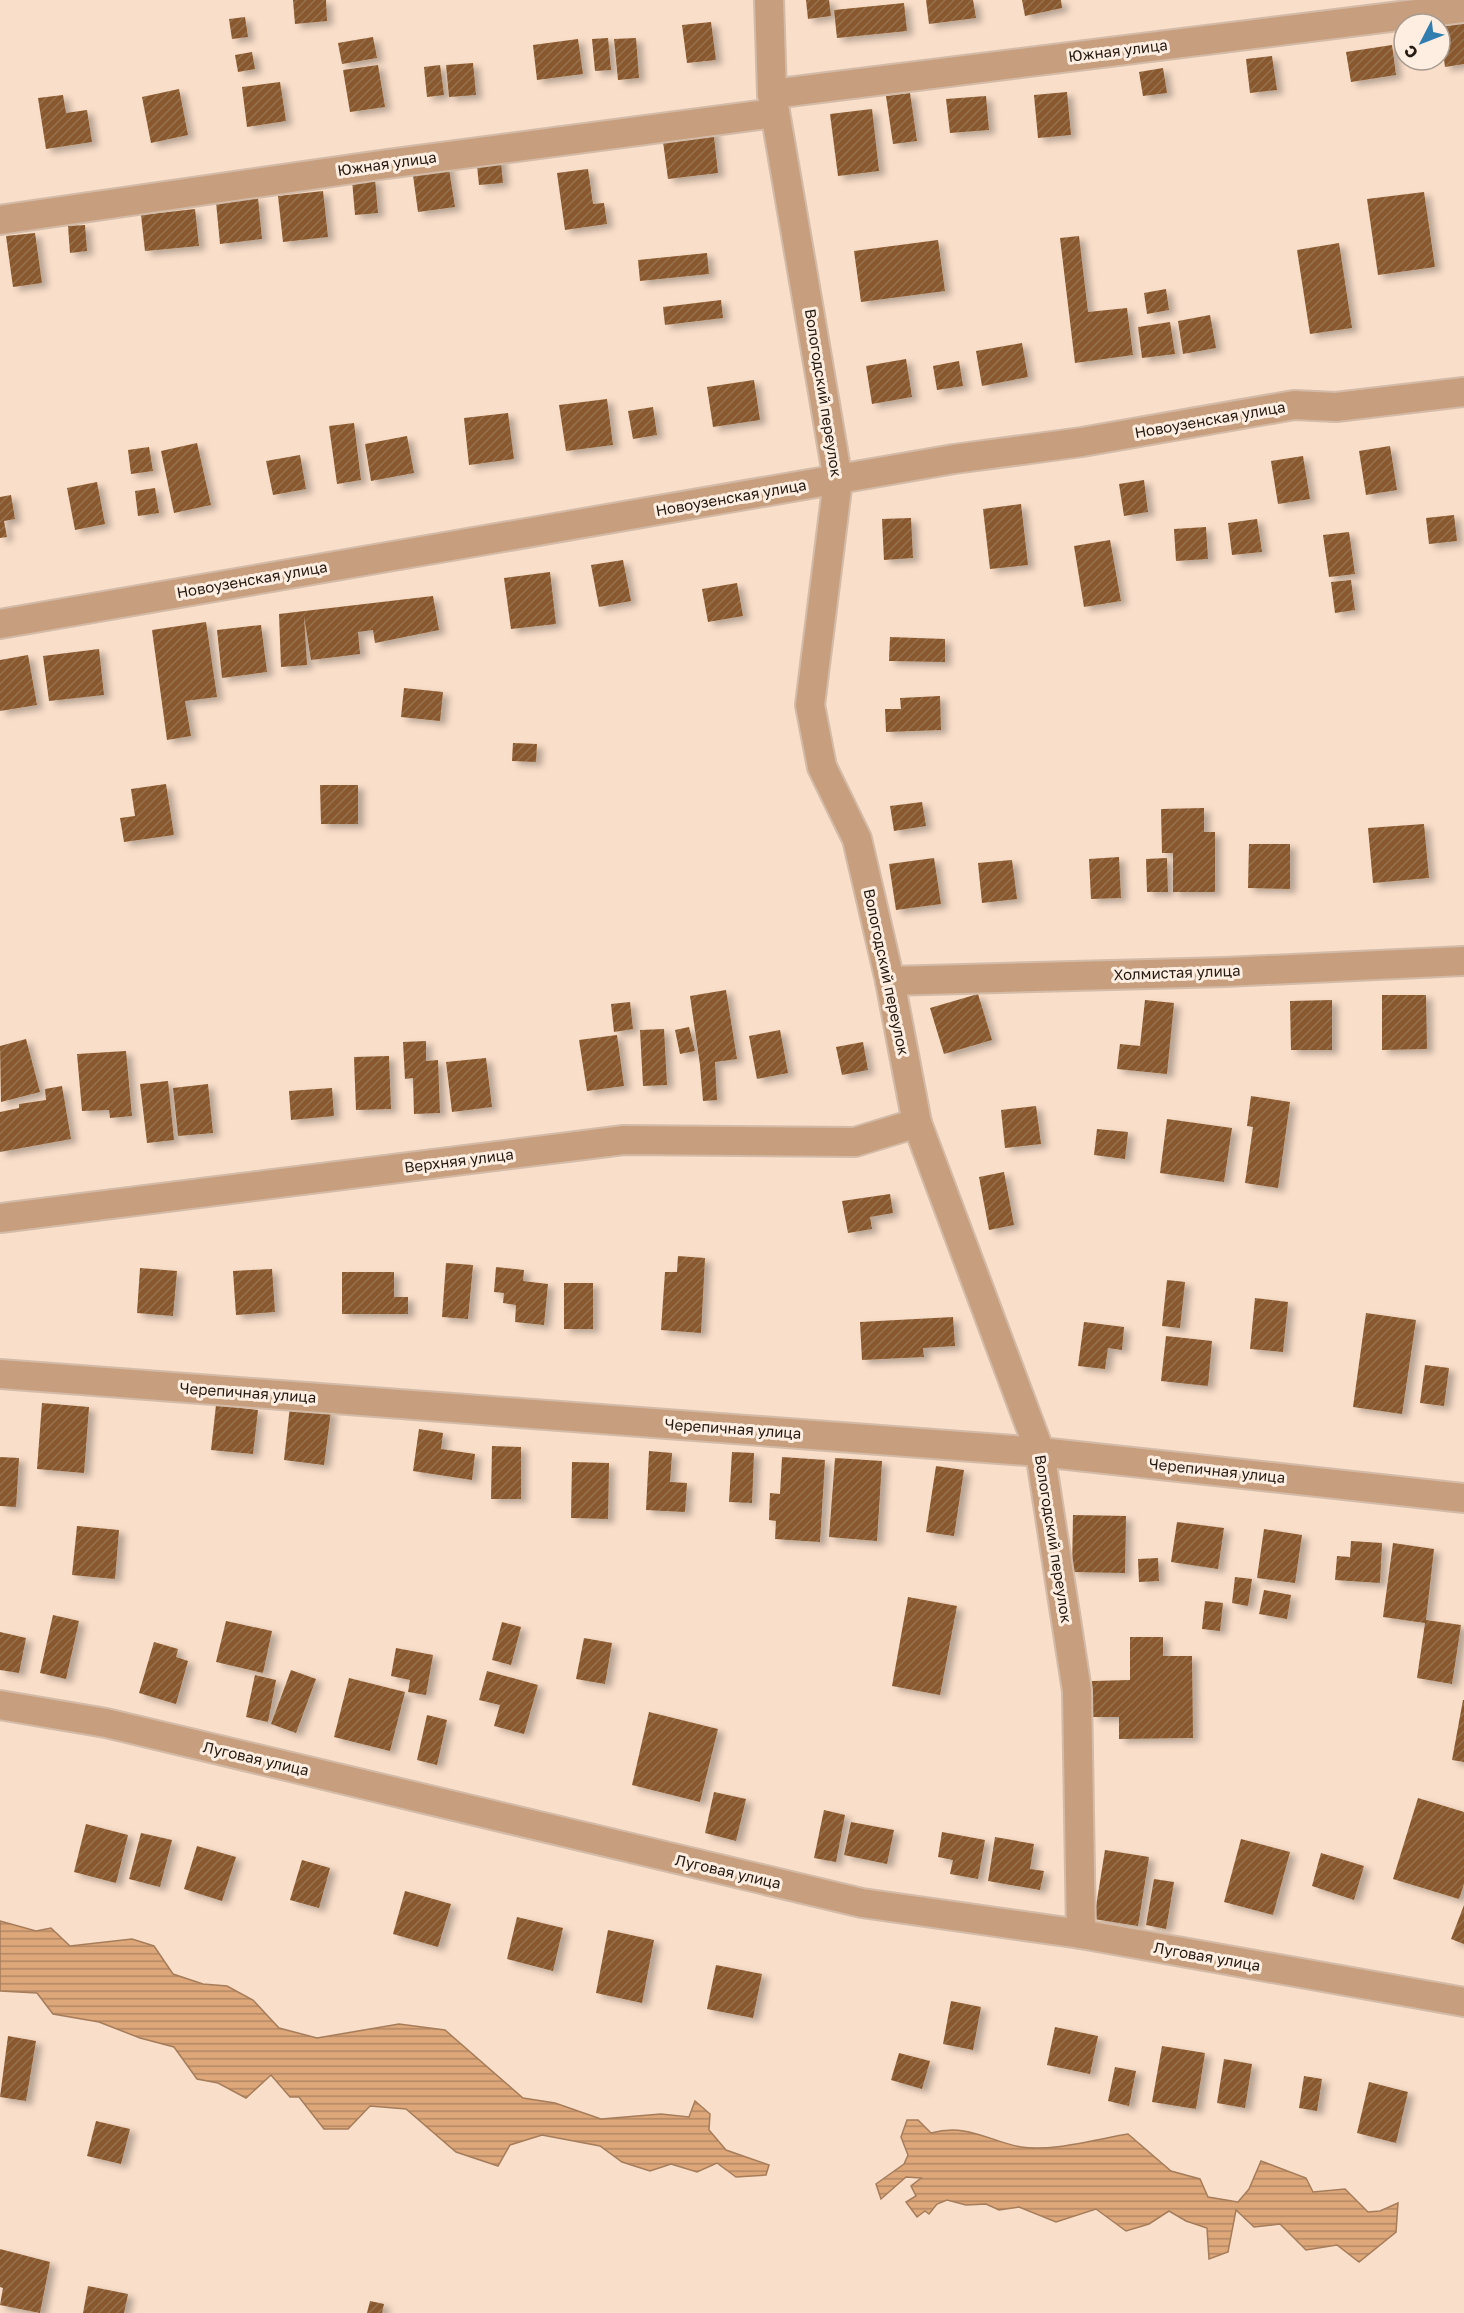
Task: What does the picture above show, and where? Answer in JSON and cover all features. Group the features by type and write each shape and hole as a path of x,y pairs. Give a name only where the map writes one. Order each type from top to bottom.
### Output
{"street":[{"name":"Вологодский переулок","path":"769,0 773,103 838,480 810,705 822,767 857,839 890,981 917,1123 1040,1452 1077,1691 1082,1934"},
{"name":"Южная улица","path":"0,220 387,164 773,103 1464,8"},
{"name":"Новоузенская улица","path":"0,624 954,459 1082,442 1293,405 1336,406 1464,392"},
{"name":"Холмистая улица","path":"890,981 1225,972 1464,961"},
{"name":"Верхняя улица","path":"0,1218 624,1140 855,1142 917,1123"},
{"name":"Черепичная улица","path":"0,1374 1040,1452 1464,1498"},
{"name":"Луговая улица","path":"0,1705 106,1723 862,1903 1082,1934 1464,2002"}],"shaded area":[{"path":"0,1921 36,1931 51,1928 70,1946 132,1939 154,1946 173,1974 203,1984 227,1986 253,2000 279,2028 317,2038 399,2024 445,2030 523,2098 555,2103 601,2119 661,2114 689,2117 695,2101 710,2114 709,2130 726,2150 769,2165 766,2175 736,2177 717,2163 697,2172 671,2164 650,2171 622,2162 600,2146 542,2135 510,2145 498,2166 456,2152 406,2109 370,2106 348,2129 324,2129 299,2097 290,2097 271,2075 246,2098 218,2083 197,2079 174,2047 140,2038 99,2022 53,2014 37,1993 0,1991"},
{"path":"907,2120 918,2120 931,2133 944,2130 967,2131 1009,2144 1033,2148 1060,2146 1128,2134 1171,2171 1200,2179 1208,2197 1238,2202 1249,2189 1261,2161 1306,2178 1313,2192 1345,2189 1368,2212 1380,2211 1398,2203 1396,2232 1359,2262 1337,2245 1306,2250 1280,2224 1254,2227 1236,2210 1228,2252 1209,2259 1207,2228 1186,2221 1169,2211 1149,2224 1126,2231 1096,2209 1056,2222 1019,2207 999,2210 986,2204 966,2205 947,2200 937,2204 929,2214 925,2211 917,2217 906,2202 916,2196 911,2186 921,2178 906,2177 881,2199 876,2184 904,2164 908,2155 901,2137"}],"building":[{"path":"293,0 326,0 327,21 295,24"},
{"path":"806,0 829,0 831,16 808,19"},
{"path":"926,0 973,0 976,18 929,24"},
{"path":"1022,0 1061,0 1062,8 1025,16"},
{"path":"904,3 907,31 837,38 834,10"},
{"path":"245,17 248,37 232,39 229,19"},
{"path":"711,22 716,60 687,63 682,25"},
{"path":"1464,23 1464,64 1452,66 1452,25"},
{"path":"373,37 377,58 342,64 338,43"},
{"path":"608,38 611,70 595,71 592,39"},
{"path":"636,38 639,78 618,80 614,39"},
{"path":"578,39 583,74 537,80 533,45"},
{"path":"1392,45 1392,72 1396,72 1396,75 1351,82 1346,52"},
{"path":"252,52 255,69 238,72 235,55"},
{"path":"1272,56 1277,90 1250,93 1246,59"},
{"path":"473,63 476,95 449,97 446,65"},
{"path":"378,65 385,107 350,112 343,70"},
{"path":"440,65 444,95 427,97 424,67"},
{"path":"1163,68 1167,93 1143,96 1139,72"},
{"path":"280,82 286,121 247,127 242,87"},
{"path":"179,89 188,135 151,143 142,97"},
{"path":"1067,92 1071,135 1038,138 1034,95"},
{"path":"910,93 917,141 893,144 886,96"},
{"path":"63,95 66,113 87,110 92,142 46,149 38,98"},
{"path":"986,96 989,130 950,133 946,99"},
{"path":"872,109 879,171 838,176 830,114"},
{"path":"713,128 718,173 668,179 662,134"},
{"path":"500,153 503,183 479,185 476,156"},
{"path":"448,163 455,207 418,212 412,168"},
{"path":"588,169 593,204 604,203 607,224 565,230 557,173"},
{"path":"375,179 378,213 355,215 352,180"},
{"path":"323,191 328,237 283,242 278,196"},
{"path":"1424,192 1435,267 1378,275 1367,199"},
{"path":"258,198 262,239 220,244 216,202"},
{"path":"195,209 199,246 145,251 141,215"},
{"path":"85,225 87,251 70,253 68,226"},
{"path":"35,233 42,283 13,287 6,236"},
{"path":"1079,236 1088,312 1127,308 1133,355 1075,363 1060,238"},
{"path":"938,240 945,291 861,302 854,251"},
{"path":"1339,243 1352,328 1310,334 1297,250"},
{"path":"707,253 709,274 640,281 638,260"},
{"path":"1166,289 1169,310 1147,314 1144,293"},
{"path":"721,300 723,318 665,325 663,307"},
{"path":"1210,315 1216,348 1183,354 1178,321"},
{"path":"1170,322 1175,354 1142,358 1138,327"},
{"path":"1022,343 1028,377 982,386 976,351"},
{"path":"906,359 912,397 872,404 866,366"},
{"path":"959,361 963,386 937,390 933,366"},
{"path":"754,380 760,420 713,427 707,387"},
{"path":"607,399 613,445 566,451 559,405"},
{"path":"653,407 657,435 633,439 628,411"},
{"path":"508,413 514,459 469,465 464,418"},
{"path":"354,423 361,480 337,484 329,426"},
{"path":"407,436 414,473 371,481 365,444"},
{"path":"197,443 211,505 174,513 161,451"},
{"path":"1390,446 1397,490 1366,495 1359,451"},
{"path":"149,447 153,471 131,474 128,450"},
{"path":"300,455 306,489 273,495 266,461"},
{"path":"1303,456 1310,499 1278,504 1271,461"},
{"path":"1144,480 1148,512 1124,516 1119,484"},
{"path":"97,482 105,524 75,530 67,488"},
{"path":"155,488 159,513 138,516 135,491"},
{"path":"11,495 15,519 4,521 7,537 0,538 0,497"},
{"path":"1021,504 1028,565 990,569 983,509"},
{"path":"1454,515 1457,541 1429,544 1426,518"},
{"path":"911,518 913,558 884,560 882,519"},
{"path":"1257,519 1262,552 1232,555 1228,523"},
{"path":"1206,527 1208,559 1176,561 1174,529"},
{"path":"1349,532 1355,574 1329,577 1323,535"},
{"path":"1110,540 1121,601 1084,607 1074,546"},
{"path":"623,560 631,601 599,607 591,565"},
{"path":"550,572 556,624 511,629 504,578"},
{"path":"1351,580 1355,610 1335,613 1331,582"},
{"path":"737,583 743,616 708,622 702,589"},
{"path":"433,596 439,630 375,643 373,630 358,632 360,654 311,660 304,616 307,665 281,667 279,614"},
{"path":"206,622 217,697 185,701 191,736 167,740 152,630"},
{"path":"261,625 267,672 222,678 217,630"},
{"path":"890,637 945,639 945,662 889,661"},
{"path":"99,649 104,695 49,701 43,656"},
{"path":"28,655 37,705 0,711 0,660"},
{"path":"404,688 443,692 440,721 401,717"},
{"path":"940,696 941,730 886,732 885,709 901,709 900,698"},
{"path":"513,743 537,744 536,762 512,761"},
{"path":"166,784 174,835 124,842 120,818 135,816 131,789"},
{"path":"320,785 358,785 358,824 321,824"},
{"path":"922,802 926,826 894,831 890,806"},
{"path":"1204,808 1204,832 1215,832 1215,892 1173,892 1173,853 1162,853 1161,809"},
{"path":"1424,824 1429,878 1373,883 1368,828"},
{"path":"1249,844 1290,844 1290,889 1248,888"},
{"path":"1119,857 1121,898 1091,899 1089,859"},
{"path":"934,858 941,904 896,910 889,864"},
{"path":"1167,858 1168,892 1147,892 1146,859"},
{"path":"1012,860 1017,899 982,903 978,863"},
{"path":"726,990 737,1059 715,1062 717,1100 703,1101 690,996"},
{"path":"978,994 992,1040 944,1054 930,1008"},
{"path":"1382,995 1426,995 1427,1049 1382,1050"},
{"path":"1145,1000 1174,1003 1167,1074 1117,1069 1120,1044 1140,1046"},
{"path":"1332,1000 1332,1050 1291,1050 1290,1001"},
{"path":"630,1002 633,1029 614,1032 611,1004"},
{"path":"689,1027 695,1051 680,1054 675,1030"},
{"path":"664,1029 667,1085 643,1086 640,1030"},
{"path":"780,1030 788,1073 757,1079 749,1036"},
{"path":"617,1035 624,1086 587,1091 579,1040"},
{"path":"26,1039 40,1092 1,1102 0,1046"},
{"path":"426,1041 426,1061 438,1060 440,1113 414,1114 413,1078 405,1079 403,1042"},
{"path":"863,1042 868,1070 842,1075 836,1047"},
{"path":"126,1051 132,1116 110,1118 109,1110 82,1111 77,1054"},
{"path":"389,1056 391,1109 356,1110 354,1057"},
{"path":"486,1058 492,1107 452,1112 446,1062"},
{"path":"168,1081 174,1140 147,1143 140,1084"},
{"path":"208,1084 213,1133 178,1136 173,1088"},
{"path":"62,1086 71,1139 0,1152 0,1112 19,1108 19,1104 46,1100 45,1089"},
{"path":"332,1088 334,1116 291,1120 289,1091"},
{"path":"1251,1096 1290,1102 1278,1188 1245,1183 1253,1127 1247,1126"},
{"path":"1036,1106 1041,1144 1005,1148 1001,1110"},
{"path":"1167,1119 1232,1128 1224,1182 1160,1173"},
{"path":"1097,1129 1128,1132 1125,1159 1094,1155"},
{"path":"1004,1172 1014,1225 989,1230 979,1177"},
{"path":"890,1194 893,1213 870,1217 872,1229 848,1233 842,1201"},
{"path":"678,1256 705,1258 701,1333 661,1330 665,1272 677,1272"},
{"path":"446,1263 473,1265 468,1319 442,1317"},
{"path":"496,1267 524,1270 523,1281 548,1284 544,1325 515,1322 516,1305 503,1303 504,1293 494,1292"},
{"path":"140,1268 177,1271 173,1316 137,1313"},
{"path":"272,1269 275,1312 236,1315 233,1271"},
{"path":"342,1272 394,1272 394,1297 408,1297 408,1314 342,1314"},
{"path":"1167,1280 1185,1282 1180,1328 1162,1326"},
{"path":"564,1283 593,1283 593,1329 564,1329"},
{"path":"1255,1298 1288,1302 1283,1352 1250,1349"},
{"path":"1366,1313 1416,1320 1402,1414 1353,1407"},
{"path":"953,1317 955,1346 923,1348 924,1357 862,1360 860,1322"},
{"path":"1084,1322 1124,1327 1122,1350 1108,1348 1105,1369 1078,1366"},
{"path":"1166,1336 1212,1341 1208,1386 1161,1381"},
{"path":"1425,1365 1449,1368 1444,1406 1420,1403"},
{"path":"42,1403 89,1407 84,1473 37,1469"},
{"path":"216,1405 258,1410 253,1454 211,1450"},
{"path":"290,1406 331,1411 324,1465 284,1460"},
{"path":"419,1429 443,1433 441,1449 475,1454 472,1480 413,1471"},
{"path":"492,1446 521,1447 521,1499 491,1499"},
{"path":"649,1451 672,1453 670,1482 687,1483 685,1512 646,1510"},
{"path":"732,1452 754,1453 752,1503 729,1502"},
{"path":"0,1457 19,1458 16,1507 0,1506"},
{"path":"782,1457 825,1460 820,1542 775,1539 776,1521 769,1520 770,1493 780,1494"},
{"path":"835,1458 882,1461 877,1541 829,1537"},
{"path":"572,1462 609,1463 608,1519 571,1518"},
{"path":"936,1466 964,1470 954,1536 926,1532"},
{"path":"1073,1515 1126,1516 1125,1573 1072,1572"},
{"path":"1177,1522 1224,1528 1218,1569 1171,1562"},
{"path":"77,1526 119,1530 115,1579 72,1575"},
{"path":"1264,1529 1302,1535 1295,1583 1257,1578"},
{"path":"1351,1541 1382,1543 1380,1583 1335,1580 1337,1556 1350,1557"},
{"path":"1393,1543 1434,1549 1426,1620 1461,1625 1452,1684 1417,1678 1425,1623 1383,1617"},
{"path":"1158,1558 1159,1581 1139,1582 1138,1559"},
{"path":"1235,1577 1252,1579 1248,1606 1232,1603"},
{"path":"1264,1590 1291,1595 1287,1619 1259,1614"},
{"path":"908,1597 957,1606 940,1695 892,1686"},
{"path":"1205,1601 1223,1603 1220,1631 1202,1629"},
{"path":"53,1615 79,1621 66,1679 40,1673"},
{"path":"226,1621 272,1631 263,1673 216,1662"},
{"path":"502,1622 521,1627 511,1665 492,1660"},
{"path":"0,1632 26,1638 19,1673 0,1670"},
{"path":"1130,1637 1163,1637 1163,1656 1192,1656 1193,1738 1119,1739 1119,1717 1093,1717 1092,1681 1130,1680"},
{"path":"584,1638 612,1643 605,1684 576,1679"},
{"path":"154,1642 178,1649 176,1657 188,1661 176,1704 139,1693"},
{"path":"396,1648 433,1655 426,1695 408,1692 410,1680 391,1676"},
{"path":"291,1670 316,1679 296,1733 271,1724"},
{"path":"487,1671 538,1685 524,1734 494,1726 500,1705 479,1700"},
{"path":"255,1675 276,1680 268,1722 246,1717"},
{"path":"349,1678 405,1692 390,1751 334,1737"},
{"path":"1464,1700 1464,1762 1452,1760"},
{"path":"649,1712 718,1729 700,1802 632,1785"},
{"path":"427,1715 447,1720 437,1765 417,1760"},
{"path":"714,1792 746,1799 736,1841 705,1833"},
{"path":"1418,1798 1464,1812 1464,1884 1459,1899 1393,1879"},
{"path":"824,1810 845,1815 836,1862 814,1858"},
{"path":"851,1822 894,1830 887,1864 844,1855"},
{"path":"86,1824 128,1835 116,1883 74,1872"},
{"path":"942,1832 985,1840 978,1879 950,1874 953,1860 938,1857"},
{"path":"141,1833 172,1840 160,1887 129,1879"},
{"path":"995,1837 1034,1844 1030,1869 1044,1871 1040,1890 988,1881"},
{"path":"1241,1839 1290,1852 1273,1915 1224,1902"},
{"path":"197,1846 236,1857 222,1901 184,1889"},
{"path":"1105,1850 1149,1857 1138,1926 1094,1919"},
{"path":"1321,1853 1364,1866 1354,1900 1312,1886"},
{"path":"302,1860 330,1868 319,1908 290,1900"},
{"path":"1154,1879 1174,1882 1166,1929 1146,1925"},
{"path":"405,1891 451,1904 438,1947 393,1934"},
{"path":"1464,1905 1464,1944 1451,1939"},
{"path":"517,1917 563,1928 553,1971 507,1959"},
{"path":"608,1930 654,1940 642,2003 596,1993"},
{"path":"716,1965 762,1974 753,2018 707,2009"},
{"path":"951,2001 981,2007 973,2050 943,2044"},
{"path":"1055,2027 1098,2036 1090,2074 1047,2065"},
{"path":"8,2036 36,2041 26,2101 0,2097"},
{"path":"1162,2046 1205,2053 1196,2109 1152,2102"},
{"path":"899,2053 930,2061 922,2089 891,2080"},
{"path":"1224,2059 1252,2064 1245,2108 1217,2103"},
{"path":"1115,2067 1136,2071 1129,2106 1108,2101"},
{"path":"1304,2076 1322,2079 1317,2111 1299,2108"},
{"path":"1369,2082 1408,2092 1396,2143 1357,2133"},
{"path":"96,2121 130,2129 121,2164 87,2156"},
{"path":"0,2249 50,2262 40,2313 0,2305 3,2288 0,2287"},
{"path":"88,2286 128,2294 124,2313 83,2313"},
{"path":"370,2301 384,2304 382,2313 367,2313"}]}
